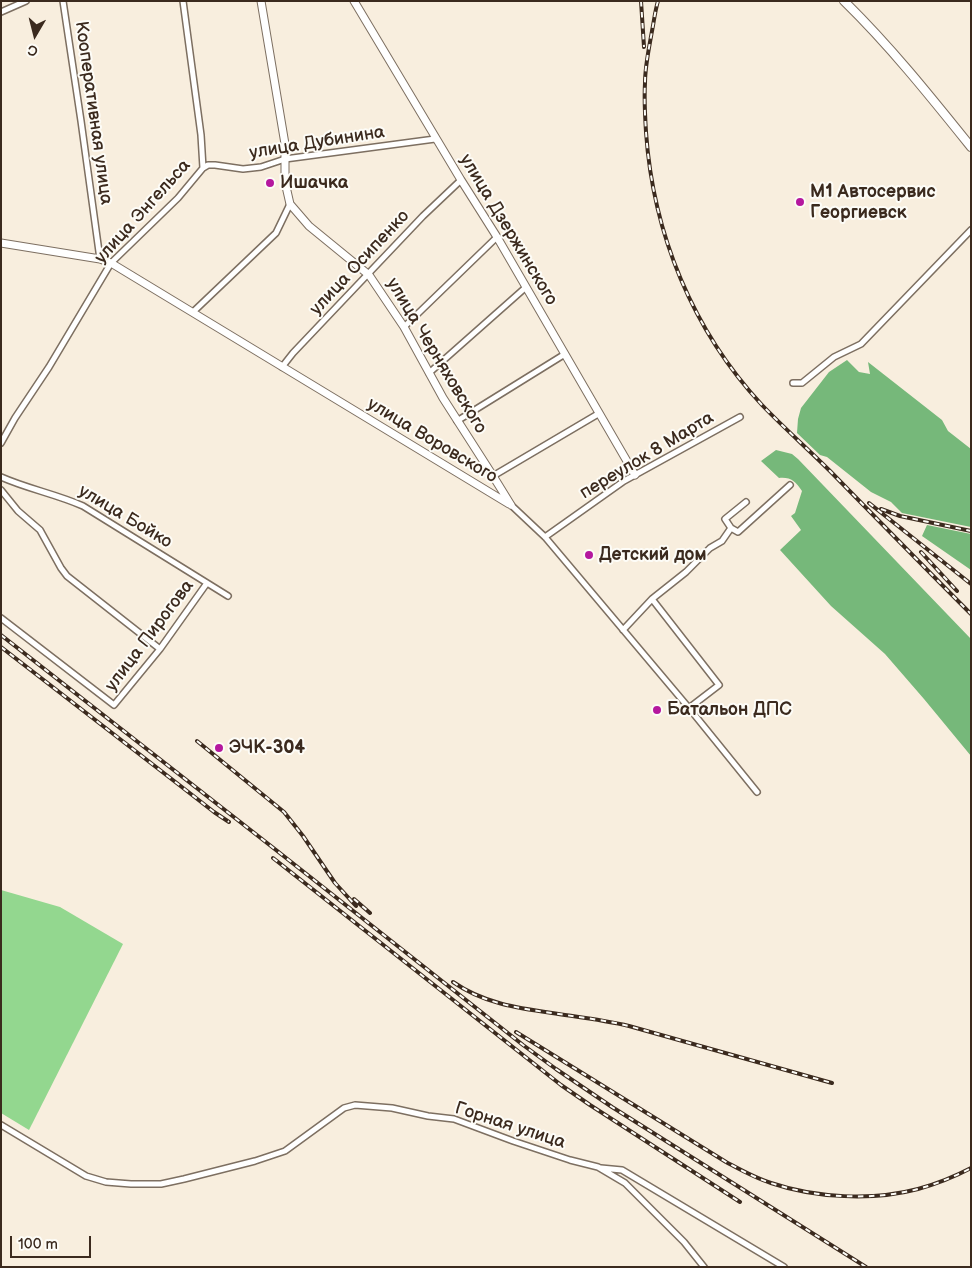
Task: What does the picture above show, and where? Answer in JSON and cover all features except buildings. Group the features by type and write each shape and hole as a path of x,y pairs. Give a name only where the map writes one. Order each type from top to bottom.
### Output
{"main road":[{"path":"844,1 900,61 971,147"}],"street":[{"path":"1,12 26,1"},
{"name":"Кооперативная улица","path":"63,1 100,259"},
{"name":"улица Энгельса","path":"1,444 15,418 49,367 111,263 178,198 203,168 201,135 183,1"},
{"name":"улица Черняховского","path":"261,1 285,144 285,182 290,204 309,226 369,275 404,327 457,421 511,505"},
{"name":"улица Дзержинского","path":"354,1 435,139 497,237 635,475"},
{"name":"улица Дубинина","path":"203,168 215,164 243,169 260,167 285,159 435,139"},
{"name":"улица Осипенко","path":"282,368 293,353 423,216 460,180"},
{"path":"193,312 276,233 290,204"},
{"path":"794,383 802,382 834,357 861,344 971,230"},
{"path":"404,327 497,237"},
{"name":"улица Воровского","path":"1,243 100,259 111,263 511,505 545,537 757,792"},
{"path":"429,372 525,288"},
{"path":"457,421 565,354"},
{"path":"493,476 598,414"},
{"name":"переулок 8 Марта","path":"545,537 624,481 740,417"},
{"name":"улица Бойко","path":"1,477 65,498 83,506 228,596"},
{"path":"746,502 725,519 731,528 738,532 790,485"},
{"path":"1,490 18,510 40,530 67,576 160,649"},
{"path":"623,630 652,600 686,572 710,548 722,541 731,528"},
{"name":"улица Пирогова","path":"1,618 114,705 160,649 207,583"},
{"path":"652,600 719,685 689,708"},
{"name":"Горная улица","path":"1,1125 86,1176 106,1182 161,1184 256,1161 285,1151 344,1108 354,1105 392,1108 428,1116 454,1119 513,1141 598,1167 625,1183 684,1242 704,1267"},
{"path":"598,1167 622,1170 784,1267"}],"green space":[{"path":"847,360 859,372 870,374 868,362 942,420 948,431 971,449 971,527 902,513 891,502 871,492 827,457 820,455 797,433 801,408 829,372"},
{"path":"776,450 792,454 798,459 971,639 971,756 885,654 831,606 780,550 801,530 791,516 795,513 802,491 792,480 779,478 761,461"},
{"path":"927,525 971,534 971,570 922,536"},
{"path":"1,890 60,907 123,944 29,1130 1,1113"}],"railway":[{"path":"641,1 644,47"},
{"path":"658,1 648,50 645,77 645,120 650,170 657,207 668,244 681,279 697,313 737,376 762,405 971,614"},
{"path":"869,503 971,584"},
{"path":"881,509 900,516 971,531"},
{"path":"921,552 957,591"},
{"path":"1,635 523,1045 612,1107 866,1267"},
{"path":"1,647 229,822"},
{"path":"197,741 284,812 335,883 356,906"},
{"path":"273,858 561,1085 740,1202"},
{"path":"354,899 370,913"},
{"path":"453,982 476,995 501,1004 629,1026 832,1083"},
{"path":"516,1032 726,1162 771,1183 825,1195 882,1195 901,1193 925,1187 971,1168"}],"place":[{"name":"Ишачка","path":"270,183"},
{"name":"М1 Автосервис Георгиевск","path":"800,202"},
{"name":"Детский дом","path":"589,555"},
{"name":"Батальон ДПС","path":"657,710"},
{"name":"ЭЧК-304","path":"219,748"}]}
